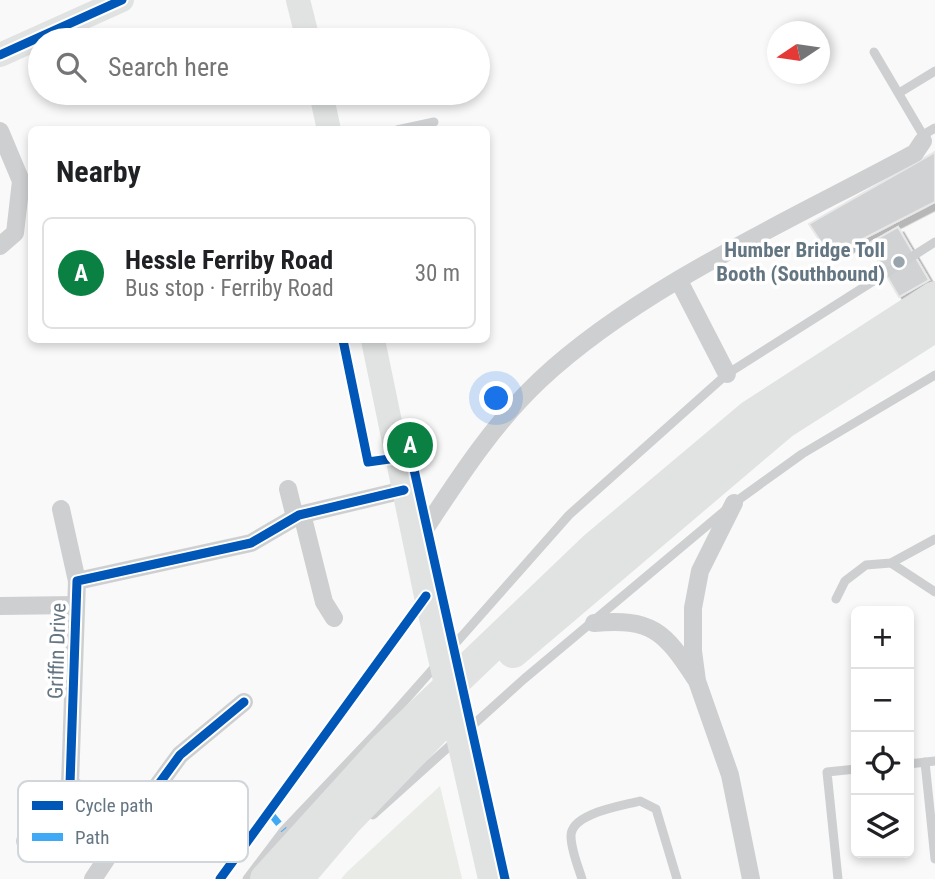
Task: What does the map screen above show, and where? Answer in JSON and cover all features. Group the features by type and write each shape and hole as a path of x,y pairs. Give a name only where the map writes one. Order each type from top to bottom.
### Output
{"highway":[{"path":"266,879 514,636 594,548 751,416 935,297"},
{"path":"514,636 783,423 935,326"},
{"path":"299,879 387,762"}],"street":[{"path":"60,28 122,0"},
{"path":"298,0 305,28"},
{"path":"0,55 28,42"},
{"path":"324,105 329,126"},
{"path":"0,131 21,181 15,233 0,246"},
{"path":"415,544 483,442 540,380 588,341 679,281 915,153 927,135"},
{"path":"679,281 727,374"},
{"path":"374,343 415,544 490,879"},
{"path":"288,489 299,516 324,602 334,618"},
{"name":"Griffin Drive","path":"77,581 251,543 299,516 404,489"},
{"path":"697,681 693,608 700,572 734,503"},
{"name":"Griffin Drive","path":"61,509 77,581 69,781"},
{"path":"0,606 76,605"},
{"path":"594,622 618,621 653,627 679,653 697,681 730,775 751,879"},
{"path":"161,781 180,755 244,702"},
{"path":"93,879 104,862"}],"lane":[{"path":"874,52 927,135"},
{"path":"899,93 935,71"},
{"path":"416,126 434,122"},
{"path":"365,821 387,762 502,587 569,514 727,374 935,242"},
{"path":"247,879 284,831 387,762 524,679 734,503 802,454 935,375"},
{"path":"891,563 935,539"},
{"path":"836,599 845,581 853,573 874,562 891,563 935,592"},
{"path":"930,762 935,859"},
{"path":"838,879 827,772 851,770"},
{"path":"582,879 571,840 574,825 582,818 640,801 656,809 677,879"},
{"path":"299,879 346,839"}],"shaded area":[{"path":"440,786 462,879 341,879 347,872"}],"building":[{"path":"935,152 935,202 830,256 809,224"},
{"name":"Humber Bridge Toll Booth (Southbound)","path":"898,227 929,280 899,297 868,244"}],"marked path":[{"path":"270,813 284,830"}],"cycle path":[{"path":"60,28 122,0"},
{"path":"0,55 28,42"},
{"path":"344,343 368,462 411,456 505,879"},
{"path":"70,781 77,581 251,543 299,515 404,490"},
{"path":"248,841 426,596"},
{"path":"161,781 180,755 244,702"},
{"path":"220,879 232,862"}],"place":[{"name":"Humber Bridge Toll Booth (Southbound)","path":"899,262"},
{"name":"Hessle Ferriby Road","path":"410,445"}]}
